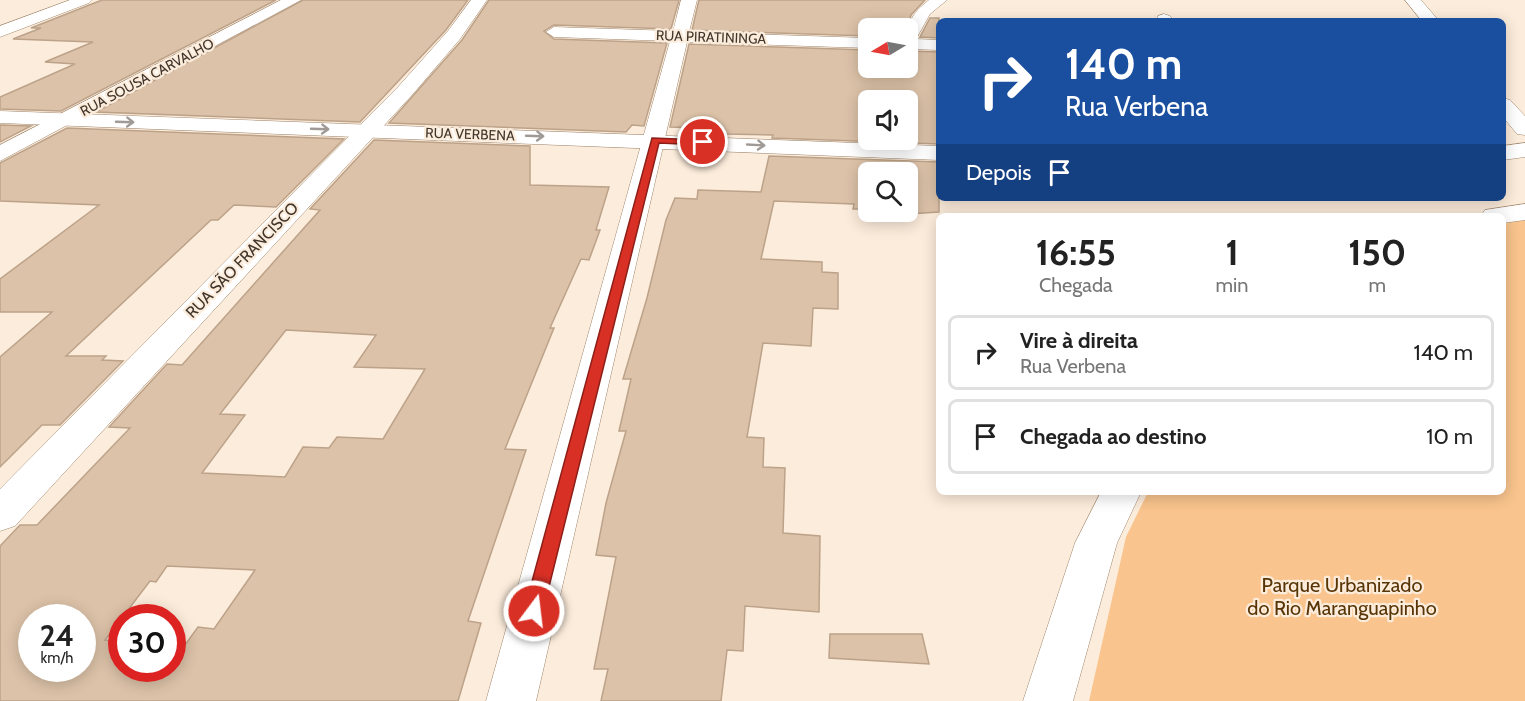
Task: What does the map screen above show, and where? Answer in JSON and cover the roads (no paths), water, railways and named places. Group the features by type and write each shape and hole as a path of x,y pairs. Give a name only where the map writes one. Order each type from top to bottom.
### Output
{"street":[{"path":"0,32 84,0"},
{"name":"RUA SOUSA CARVALHO","path":"0,154 293,0"},
{"name":"RUA SÃO FRANCISCO","path":"0,515 405,91 454,35 479,0"},
{"path":"511,701 656,140 678,36 689,0"},
{"path":"918,23 924,11 939,0"},
{"path":"1413,0 1428,18"},
{"name":"RUA PIRATININGA","path":"554,32 858,43"},
{"path":"918,43 936,45"},
{"path":"1506,107 1525,129"},
{"name":"RUA VERBENA","path":"0,117 656,140 936,153"},
{"path":"1506,153 1525,150"},
{"path":"1506,214 1525,212"},
{"path":"1048,701 1096,543 1120,495"}],"park label":[{"name":"Parque Urbanizado do Rio Maranguapinho","path":"1342,596"}]}
